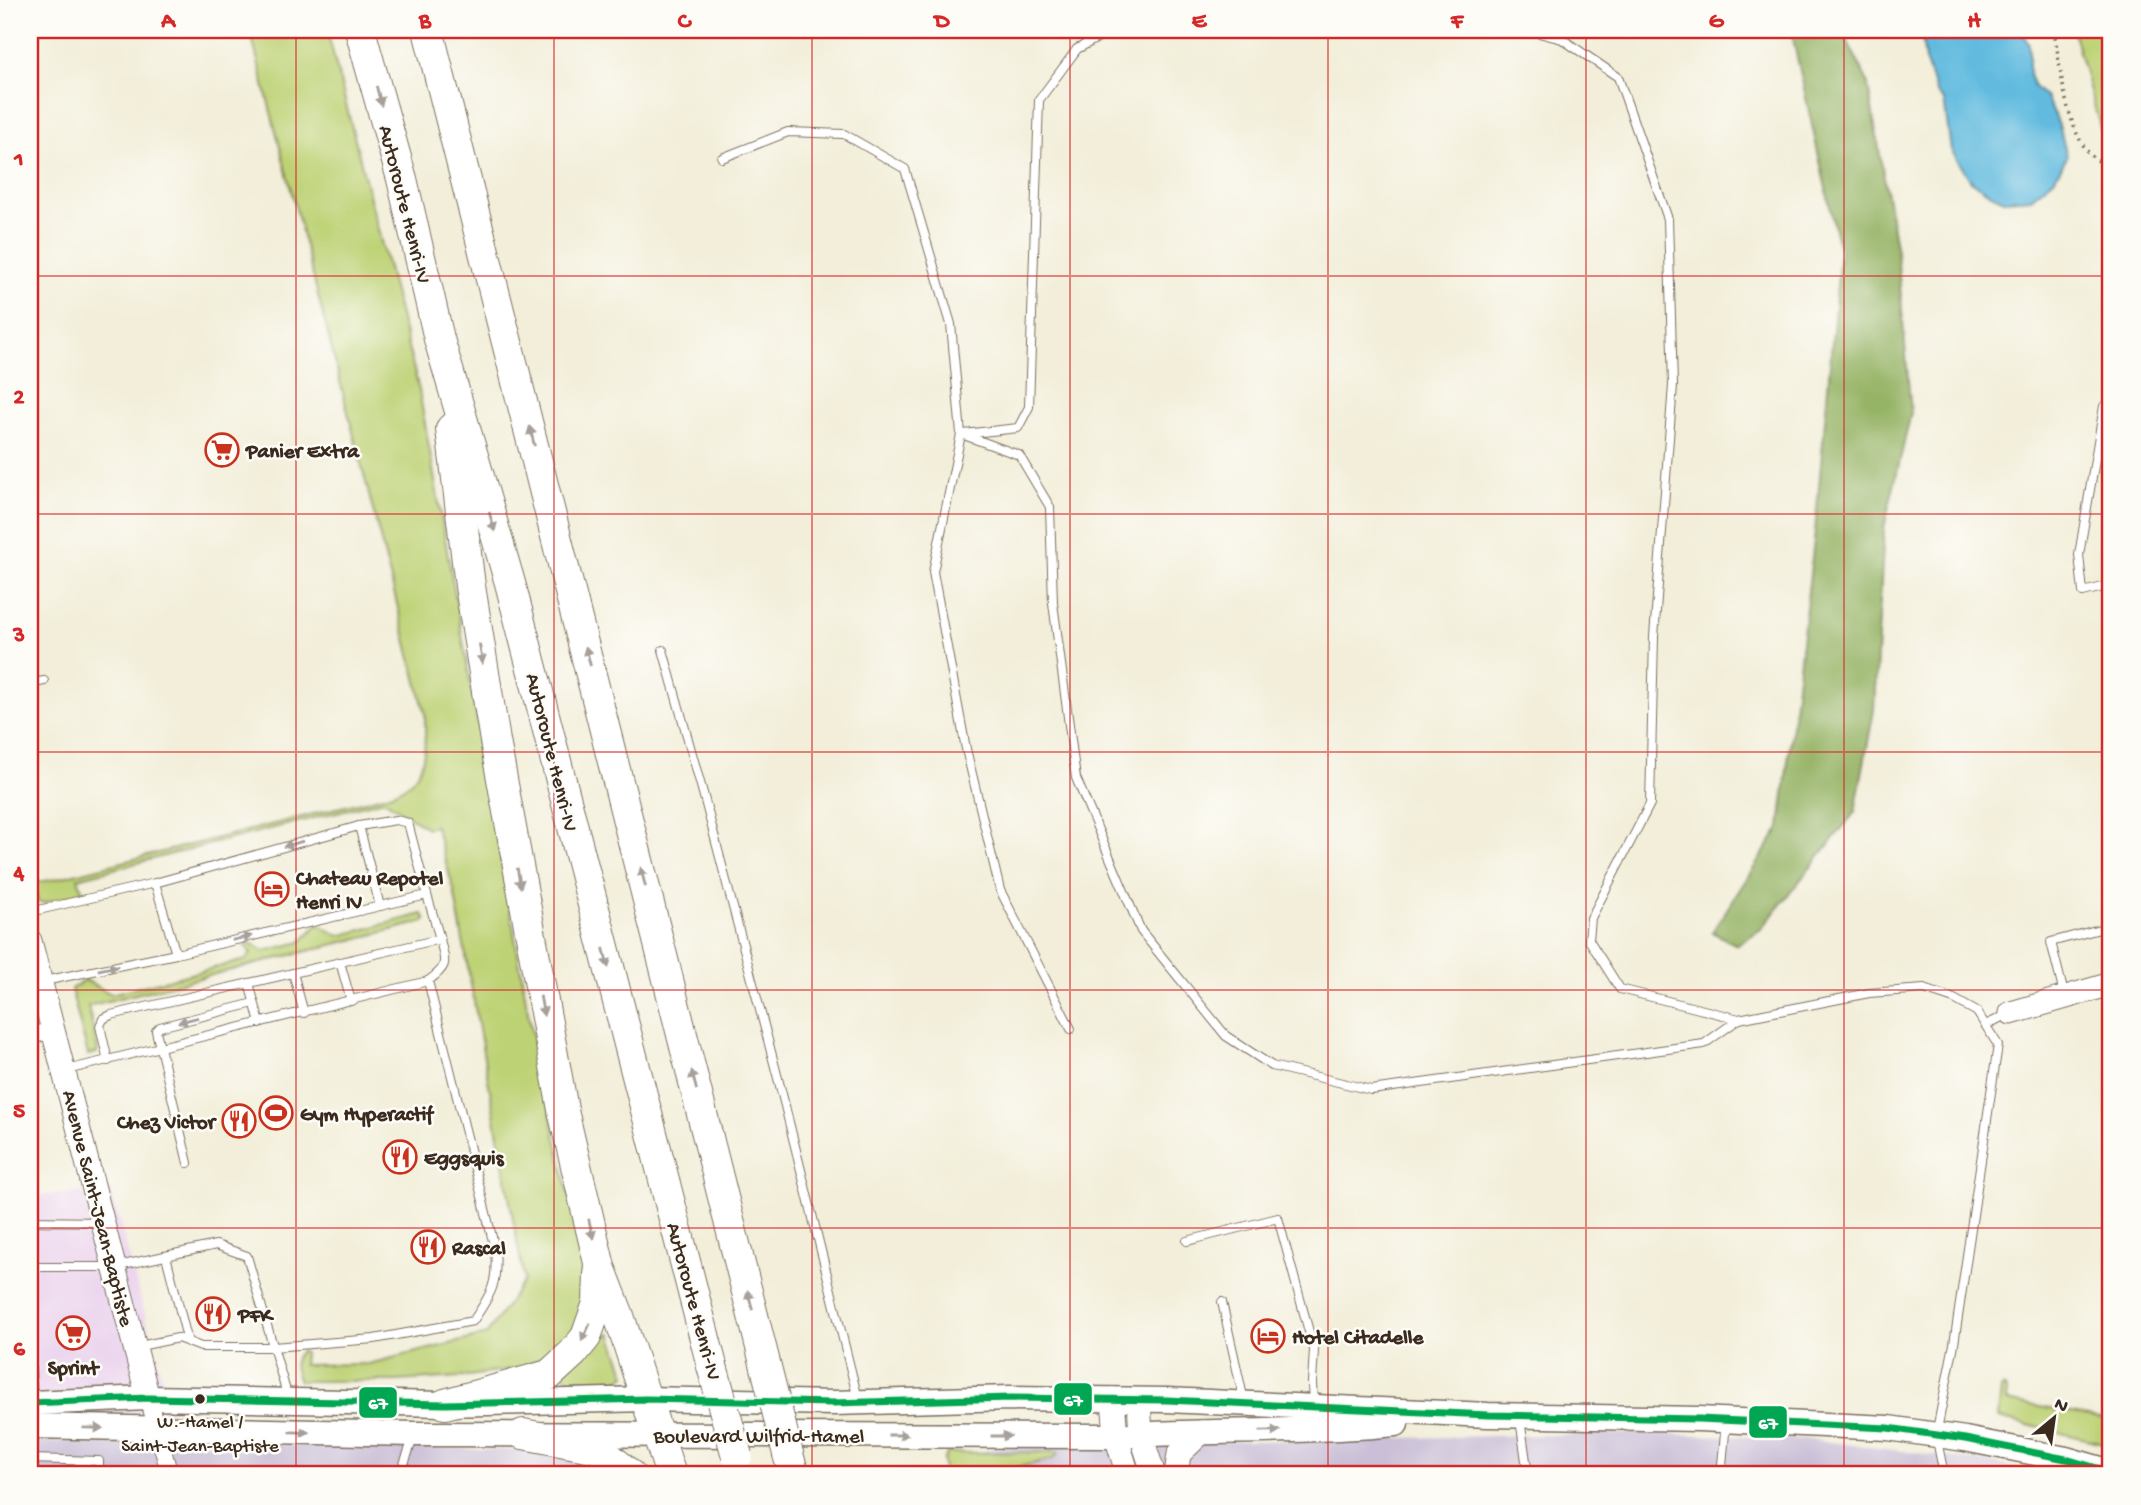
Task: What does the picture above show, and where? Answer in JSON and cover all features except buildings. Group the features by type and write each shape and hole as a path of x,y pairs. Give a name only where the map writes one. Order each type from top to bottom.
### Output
{"highway":[{"name":"Autoroute Henri-IV","path":"360,30 402,179 439,339 510,583 739,1466"},
{"path":"428,30 791,1464"},
{"path":"442,30 470,188"},
{"path":"439,339 470,586 495,741 564,1115 600,1267 619,1316 671,1475"},
{"path":"445,1404 549,1375 586,1337 598,1303 600,1267"},
{"path":"523,1434 598,1448 630,1475"}],"main road":[{"name":"Boulevard Wilfrid-Hamel","path":"31,1411 148,1398 445,1404 646,1399 859,1402 1010,1398 1139,1399 1488,1415 1727,1420 1888,1428 1965,1439 2066,1459 2111,1472"},
{"name":"Boulevard Wilfrid-Hamel","path":"31,1411 157,1429 415,1434 1115,1436 1341,1429 1488,1415"}],"street":[{"name":"Avenue Saint-Jean-Baptiste","path":"30,941 170,1475"},
{"path":"2011,1013 2111,984"},
{"path":"30,1036 53,1030"},
{"path":"1113,1399 1115,1436 1128,1475"},
{"path":"1139,1399 1141,1435 1154,1475"},
{"path":"1176,1475 1179,1454 1202,1432"}],"lane":[{"path":"961,434 1018,428 1029,407 1039,100 1077,49 1112,30"},
{"path":"1527,30 1562,39 1618,77 1668,219 1673,385 1654,637 1650,804 1591,918 1589,940 1620,989 1739,1019"},
{"path":"722,158 788,132 844,134 905,169 951,324 961,434 933,572 965,749 1000,890 1071,1029"},
{"path":"2104,406 2078,555 2083,592 2111,585"},
{"path":"961,434 1019,455 1050,507 1053,603 1076,778 1141,931 1226,1036 1272,1066 1371,1090 1704,1044 1739,1019 1869,993 1924,989 1954,999 1977,1012 1998,1045 1954,1344 1936,1436 1944,1475"},
{"path":"663,650 780,1086 859,1402"},
{"path":"30,684 44,681"},
{"path":"30,912 155,883 359,826 396,820 408,823 440,939 444,965 442,971 428,981 64,1071"},
{"path":"359,826 380,906"},
{"path":"155,883 176,954"},
{"path":"41,982 176,954 427,895"},
{"path":"2065,997 2051,942 2111,926"},
{"path":"108,1060 100,1026 103,1019 111,1015 440,939"},
{"path":"340,962 351,1001"},
{"path":"293,973 304,1013"},
{"path":"135,1347 178,1339 201,1347 273,1347 374,1339 473,1321 491,1294 497,1268 495,1249 428,981"},
{"path":"248,983 260,1023"},
{"path":"188,1163 156,1031 160,1027 254,1003"},
{"path":"1986,1025 2011,1013"},
{"path":"1187,1241 1278,1218 1314,1350 1311,1382 1314,1408"},
{"path":"30,1221 103,1222"},
{"path":"30,1267 114,1267 216,1245 247,1256 289,1401"},
{"path":"166,1256 188,1342"},
{"path":"1222,1302 1245,1404"},
{"path":"30,1356 31,1411"},
{"path":"1520,1416 1528,1475"},
{"path":"1721,1475 1727,1420"},
{"path":"400,1475 415,1434"},
{"path":"32,1462 65,1464 99,1461 99,1475"}],"path":[{"path":"2054,30 2068,107 2080,141 2090,154 2111,169"}],"shaded area":[{"path":"111,1190 172,1414 30,1416 30,1196"},
{"path":"1647,1433 1807,1439 1989,1462 2046,1475 947,1475 973,1454 1005,1446"},
{"path":"30,1441 563,1451 608,1464 623,1475 30,1475"}],"green space":[{"path":"250,30 327,30 419,390 530,1023 587,1275 588,1307 553,1361 548,1354 521,1368 462,1377 397,1381 299,1381 295,1369 295,1358 301,1351 304,1353 303,1365 368,1364 486,1335 524,1280 454,890 435,826 427,828 384,800 78,878 83,893 43,903 38,902 33,883 389,794 411,782 424,755 425,713"},
{"path":"1791,30 1842,30 1867,80 1897,252 1911,413 1884,528 1874,710 1855,812 1761,929 1737,945 1712,932 1780,828 1815,532 1840,252"},
{"path":"2073,30 2111,30 2111,166"},
{"path":"423,914 426,920 423,922 88,1006 98,1050 97,1053 88,1055 71,989 85,980 111,994 246,960 251,953 244,945 248,942 264,951 301,942 318,924 339,936"},
{"path":"598,1334 611,1334 626,1375 620,1380 569,1380 562,1374"},
{"path":"2003,1387 2007,1390 2006,1401 2111,1420 2111,1445 1998,1418"},
{"path":"1057,1452 1057,1456 1052,1459 986,1475 944,1475 943,1460 947,1453"}],"water":[{"path":"1921,30 2021,30 2029,45 2029,75 2034,87 2047,99 2059,125 2067,157 2054,179 2031,198 2004,200 1971,181 1951,150 1944,100 1936,92 1925,60"}],"transit line":[{"name":"67","path":"30,1403 148,1398 445,1404 646,1399 833,1403 1011,1398 1167,1400 1488,1415 1699,1419 1888,1428 1965,1439 2066,1459 2111,1472"}],"place":[{"name":"Panier Extra","path":"222,450"},
{"name":"Chateau Repotel Henri IV","path":"272,889"},
{"name":"Gym Hyperactif","path":"276,1113"},
{"name":"Chez Victor","path":"239,1121"},
{"name":"Eggsquis","path":"400,1157"},
{"name":"Rascal","path":"428,1247"},
{"name":"PFK","path":"213,1314"},
{"name":"Sprint","path":"73,1333"},
{"name":"Hotel Citadelle","path":"1268,1336"},
{"name":"W.-Hamel / Saint-Jean-Baptiste","path":"200,1399"}]}
